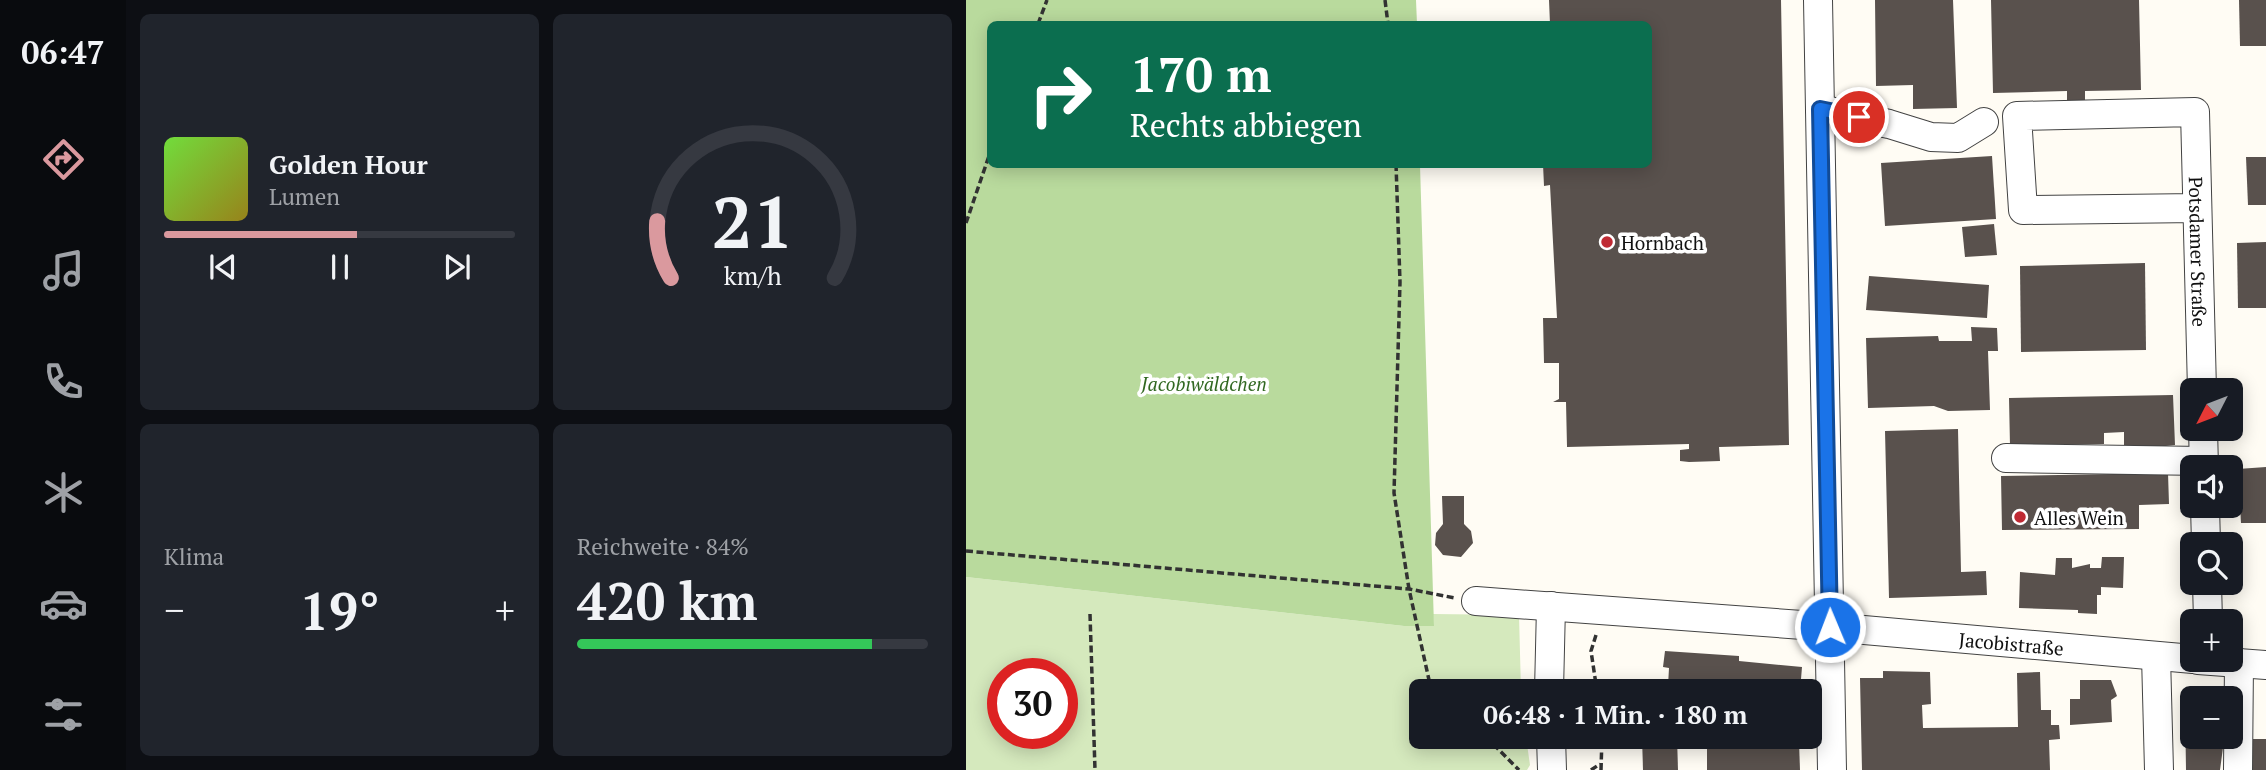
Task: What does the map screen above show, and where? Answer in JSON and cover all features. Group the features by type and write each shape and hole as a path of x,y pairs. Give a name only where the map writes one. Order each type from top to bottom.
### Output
{"street":[{"path":"1818,0 1830,627 1822,703"},
{"path":"1820,109 1889,124 1931,137 1958,138 1984,122"},
{"name":"Potsdamer Straße","path":"2197,208 2023,210 2017,116 2195,112 2202,378"},
{"path":"2006,458 2180,463"},
{"name":"Jacobistraße","path":"1476,601 1830,627 2180,658"},
{"path":"1549,679 1551,606"},
{"path":"2156,656 2159,770"},
{"path":"2238,770 2252,664"},
{"path":"1822,730 1832,770"},
{"path":"1551,749 1552,770"}],"path":[{"path":"1039,21 1048,0"},
{"path":"1385,0 1388,21"},
{"path":"966,223 987,162"},
{"path":"1396,168 1401,282 1394,493 1409,589 1429,679"},
{"path":"966,551 1409,589 1476,601"},
{"path":"1595,679 1591,651 1603,610"},
{"path":"1090,614 1095,770"},
{"path":"1498,749 1519,770"},
{"path":"1601,749 1601,770"},
{"path":"1591,770 1600,764"}],"green space":[{"name":"Jacobiwäldchen","path":"966,0 1416,0 1417,21 987,21 987,168 1420,168 1434,626 1404,626 966,577"},
{"path":"966,577 1404,626 1434,626 1433,614 1519,615 1521,679 1409,679 1409,749 1528,749 1530,765 1527,770 966,770"}],"building":[{"path":"1549,0 1781,0 1789,445 1719,447 1720,461 1689,462 1680,461 1680,450 1689,449 1689,444 1567,447 1566,402 1553,402 1559,399 1559,363 1544,363 1543,318 1557,318 1550,185 1544,186 1543,168 1652,168 1652,21 1550,21"},
{"path":"1875,0 1953,0 1957,108 1913,109 1913,85 1876,86"},
{"path":"1991,0 2139,0 2141,90 2085,91 2085,103 2067,104 2067,91 1993,93"},
{"path":"2239,0 2266,0 2266,46 2240,46"},
{"path":"1992,156 1996,219 1885,226 1881,163"},
{"path":"2246,157 2266,157 2266,205 2248,205"},
{"path":"1994,224 1997,255 1965,257 1962,227"},
{"path":"2266,242 2266,308 2238,308 2237,243"},
{"path":"2145,263 2146,350 2021,352 2020,266"},
{"path":"1869,276 1989,285 1987,318 1866,310"},
{"path":"1971,327 1997,328 1998,351 1988,351 1990,410 1948,411 1934,406 1868,408 1866,338 1938,336 1939,341 1972,341"},
{"path":"2173,395 2175,445 2147,448 2124,446 2124,432 2104,433 2104,444 2010,446 2009,398"},
{"path":"1958,429 1961,572 1986,571 1987,595 1889,598 1885,431"},
{"path":"2266,467 2266,523 2241,523 2243,469"},
{"path":"2168,473 2169,504 2139,505 2139,529 2002,530 2001,476"},
{"path":"1442,496 1464,496 1464,524 1471,531 1473,543 1461,557 1443,555 1435,545 1436,533 1443,524"},
{"path":"2102,557 2124,557 2123,588 2101,587 2101,595 2097,595 2097,614 2078,613 2078,610 2019,608 2020,572 2055,575 2056,558 2072,558 2072,568 2090,564 2090,568 2101,568"},
{"path":"1665,651 1739,656 1739,661 1802,667 1801,679 1668,679 1669,668 1663,667"},
{"path":"1883,671 1930,672 1931,704 1922,705 1923,728 2018,727 2017,673 2040,672 2041,710 2051,710 2051,725 2059,725 2060,739 2049,740 2050,770 1862,770 1860,678 1883,678"},
{"path":"2080,680 2111,680 2117,696 2111,700 2112,722 2070,725 2070,699 2080,699"},
{"path":"2252,739 2266,739 2266,770 2252,770"},
{"path":"1642,749 1677,749 1678,770 1643,770"},
{"path":"1707,749 1799,749 1800,770 1707,770"},
{"path":"2186,749 2223,749 2220,770 2186,770"}],"place":[{"name":"Hornbach","path":"1607,242"},
{"name":"Alles Wein","path":"2020,517"}],"route":[{"path":"1830,627 1820,109 1859,117"}]}
